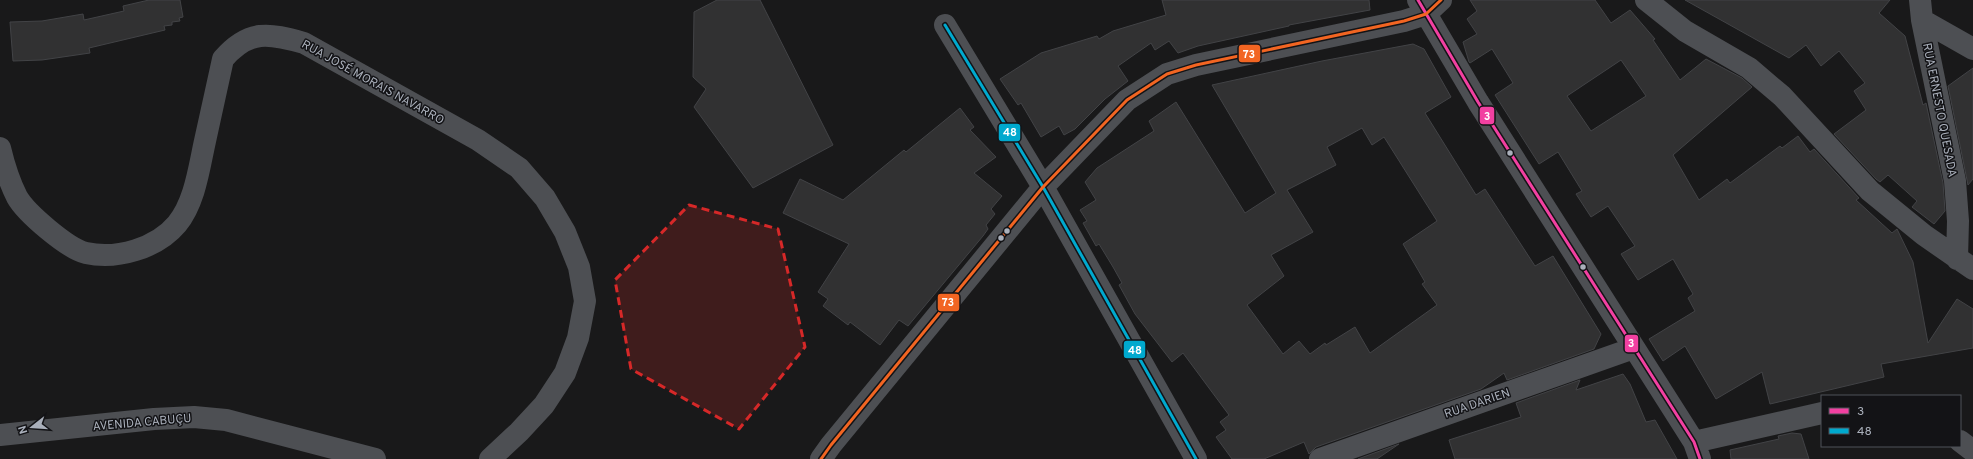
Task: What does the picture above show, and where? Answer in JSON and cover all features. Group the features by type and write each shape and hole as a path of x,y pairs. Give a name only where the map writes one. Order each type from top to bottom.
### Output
{"street":[{"path":"1646,0 1685,31 1749,68 1782,96 1870,191 1924,235 1965,264"},
{"path":"821,459 836,438 1044,187 1127,100 1167,74 1196,65 1404,21 1428,5 1478,102 1697,450 1821,413"},
{"name":"RUA ERNESTO QUESADA","path":"1921,10 1955,180 1958,221 1965,264"},
{"name":"RUA ERNESTO QUESADA","path":"1921,10 1973,49"},
{"path":"945,25 1044,187 1196,459"},
{"name":"RUA JOSÉ MORAIS NAVARRO","path":"0,148 5,171 17,198 34,218 61,239 85,253 109,255 137,250 161,238 177,224 187,207 196,180 223,58 234,45 251,38 276,35 304,43 478,140 519,168 545,198 565,232 579,267 585,301 578,338 566,372 544,405 519,432 490,459"},
{"name":"RUA DARIEN","path":"1320,459 1634,348"},
{"name":"AVENIDA CABUÇU","path":"0,435 154,419 207,418 226,420 375,459"},
{"path":"1961,442 1973,451"}],"highlighted area":[{"path":"689,205 778,229 805,347 739,429 631,369 615,280"}],"building":[{"path":"149,0 180,0 183,17 179,18 180,21 172,22 172,25 164,26 165,30 89,48 90,53 42,60 13,61 10,22 42,21 83,14 84,20 124,11 123,6"},
{"path":"717,0 760,0 833,145 753,188 694,107 706,89 693,77 694,12"},
{"path":"1162,0 1369,0 1370,10 1289,25 1198,46 1178,53 1169,41 1155,50 1151,43 1118,66 1128,81 1105,99 1075,129 1064,135 1059,126 1041,137 1021,103 1018,105 1000,79 1041,53 1097,36 1099,39 1113,31 1166,15"},
{"path":"1470,0 1595,0 1611,23 1630,10 1655,39 1653,40 1680,80 1706,59 1742,78 1752,87 1673,155 1699,200 1727,179 1730,183 1780,146 1782,148 1798,136 1810,152 1814,149 1859,198 1856,200 1892,233 1897,229 1913,262 1928,343 1957,299 1973,309 1973,348 1881,364 1884,377 1770,404 1762,372 1716,399 1685,346 1663,361 1649,339 1695,311 1688,298 1693,294 1673,259 1638,280 1621,254 1635,246 1608,206 1591,217 1576,194 1582,191 1558,152 1539,164 1495,95 1513,83 1492,49 1470,63 1469,62 1463,42 1477,34 1467,19 1477,11","holes":["1621,60 1646,96 1591,131 1567,96"]},
{"path":"1685,0 1890,0 1879,13 1905,36 1923,105 1926,103 1943,183 1945,211 1934,224 1912,207 1917,201 1888,175 1880,182 1876,179 1834,134 1866,110 1854,91 1865,83 1839,51 1821,66 1806,45 1789,58"},
{"path":"1413,44 1424,49 1451,97 1425,113 1476,195 1485,189 1535,266 1553,256 1601,334 1594,349 1507,380 1504,373 1481,389 1316,447 1309,454 1304,442 1264,459 1232,459 1216,437 1226,430 1220,422 1229,415 1183,353 1172,362 1135,314 1119,285 1122,283 1113,267 1099,244 1096,246 1083,223 1087,221 1080,210 1096,200 1085,182 1097,168 1154,131 1149,121 1176,102 1245,213 1276,193 1212,85 1322,61","holes":["1362,128 1372,145 1384,137 1437,221 1403,244 1425,282 1422,284 1437,305 1370,353 1355,327 1326,345 1325,343 1310,354 1299,341 1283,354 1247,305 1284,276 1271,255 1313,232 1287,190 1336,165 1327,147"]},
{"path":"1973,68 1973,179 1968,185 1948,86"},
{"path":"960,108 974,127 970,130 996,157 974,173 1002,196 991,209 995,214 986,225 988,229 983,236 908,326 899,320 880,345 850,322 848,325 823,306 828,299 818,292 849,244 783,213 800,179 843,200 904,150 906,152"},
{"path":"1623,374 1630,384 1646,422 1655,420 1677,459 1455,459 1449,440 1521,417 1516,403 1580,380 1576,390"},
{"path":"1792,433 1801,434 1809,459 1731,459 1730,450 1779,439 1778,436"},
{"path":"1399,444 1377,459 1358,459"}],"transit line":[{"name":"3","path":"1418,0 1478,102 1694,442 1700,459"},
{"name":"73","path":"821,459 1043,187 1127,100 1167,74 1196,65 1404,21 1426,14 1441,0"},
{"name":"48","path":"945,25 1043,187 1196,459"}]}
